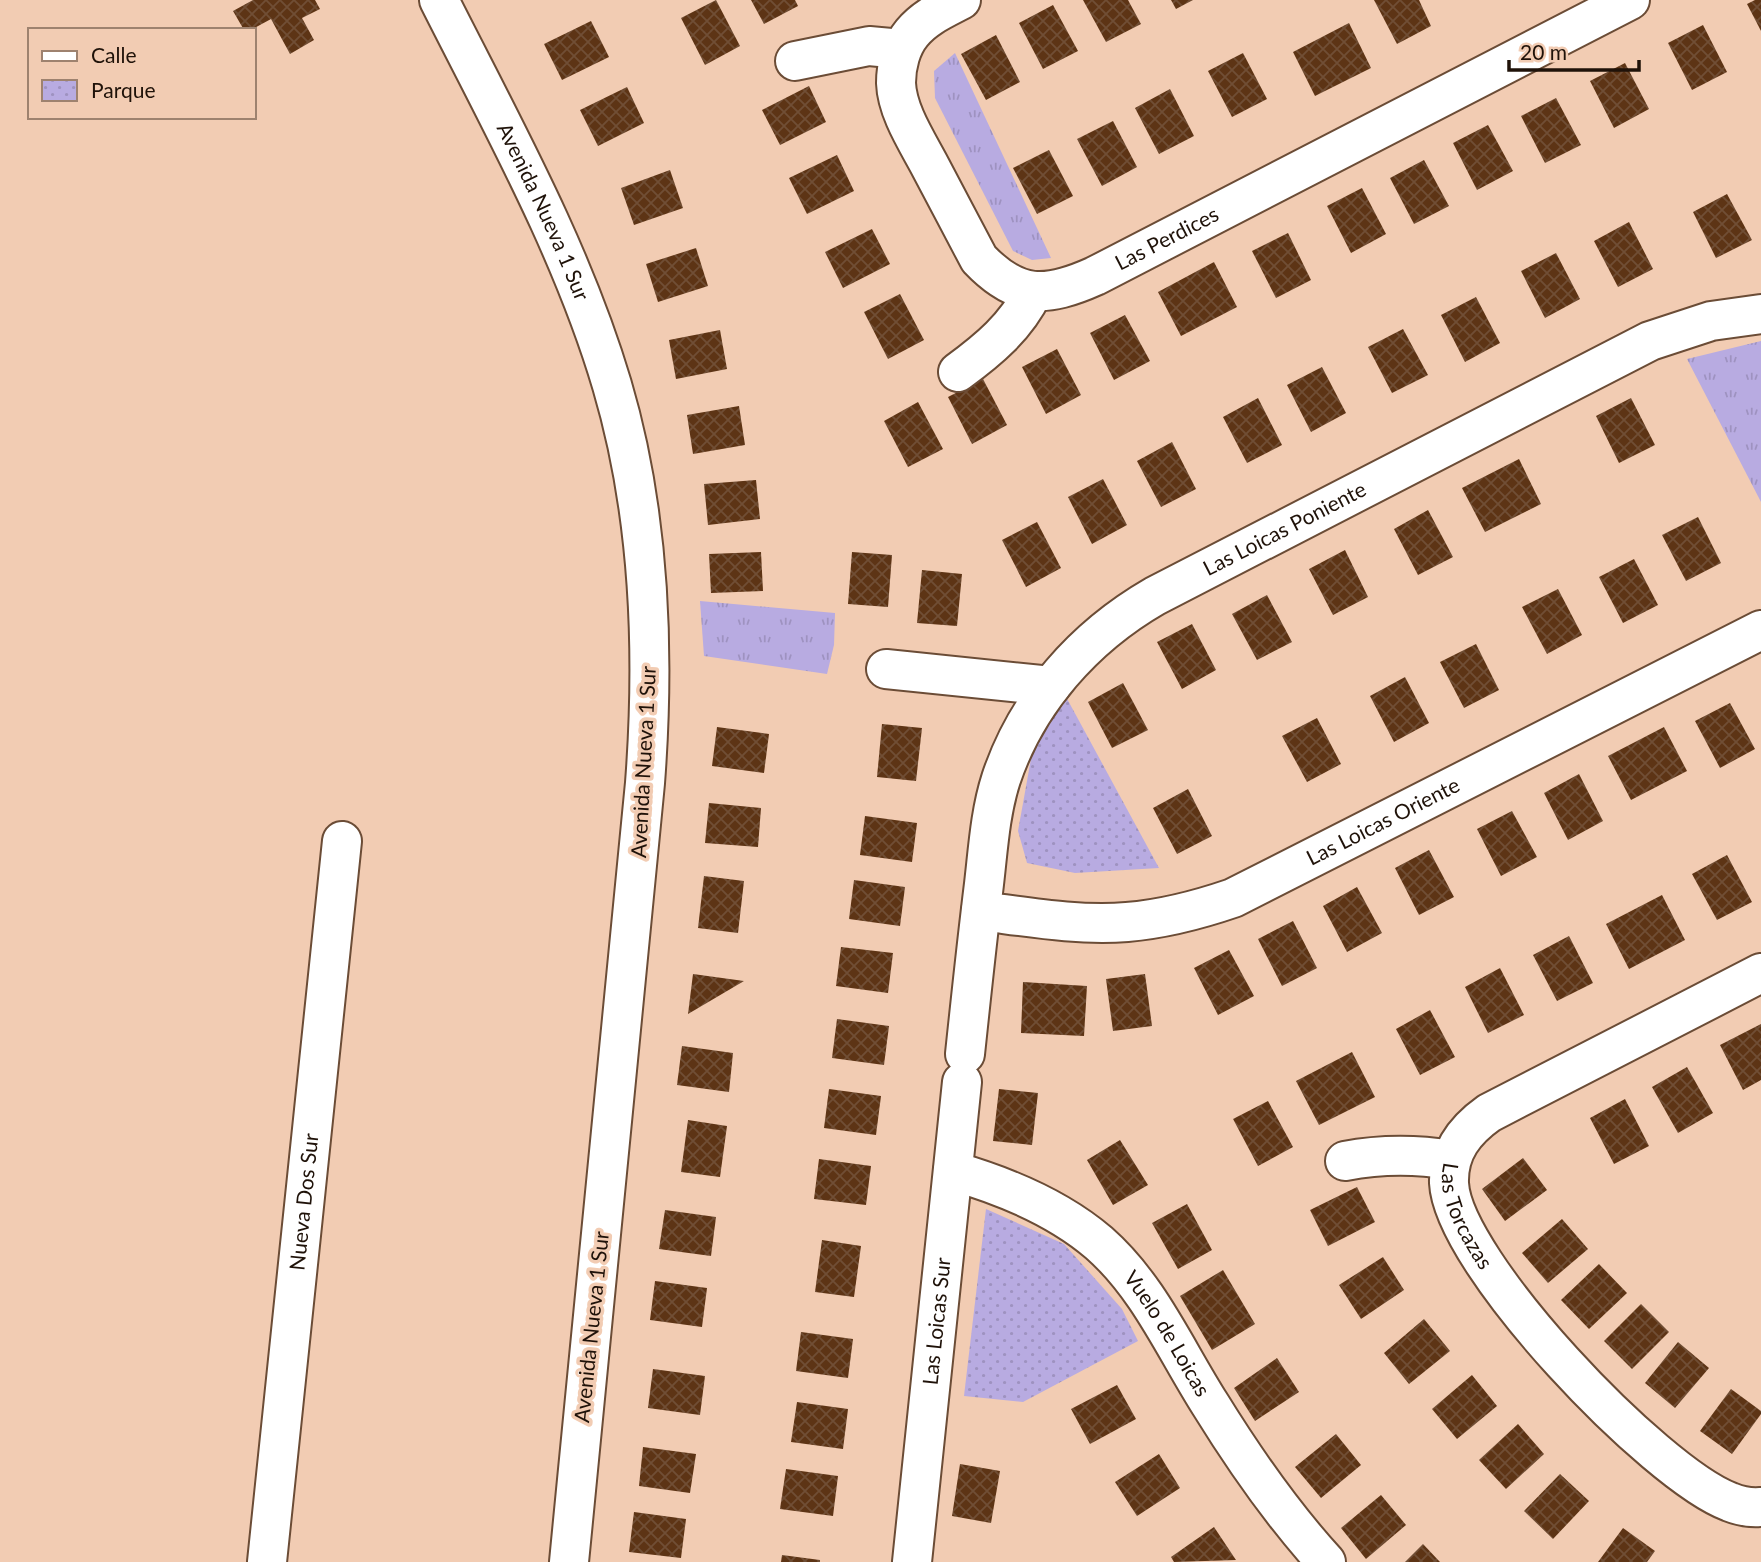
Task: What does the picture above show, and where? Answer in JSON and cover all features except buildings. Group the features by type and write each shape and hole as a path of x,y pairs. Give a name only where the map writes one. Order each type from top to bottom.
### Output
{"street":[{"name":"Avenida Nueva 1 Sur","path":"439,0 540,199 596,335 612,386 635,486 648,606 651,675 645,783 569,1562"},
{"path":"958,372 985,352 1010,328 1024,310 1033,292 1012,286 994,275 979,259 900,103 897,76 902,49 923,21 961,0"},
{"name":"Las Perdices","path":"1033,292 1063,288 1095,276 1630,0"},
{"path":"795,61 869,46 902,49"},
{"name":"Las Loicas Poniente","path":"981,911 1000,781 1014,747 1051,686 1098,634 1125,613 1650,341 1711,321 1761,314"},
{"name":"Las Loicas Oriente","path":"981,911 1077,921 1125,922 1158,919 1233,898 1761,630"},
{"path":"886,669 1051,686"},
{"name":"Nueva Dos Sur","path":"267,1562 342,841"},
{"name":"Las Loicas Sur","path":"912,1562 981,911"},
{"name":"Las Torcazas","path":"1760,1511 1728,1502 1676,1470 1616,1417 1567,1366 1512,1300 1466,1232 1452,1199 1449,1182 1451,1160 1459,1141 1472,1125 1761,973"},
{"path":"1345,1161 1403,1154 1451,1160"},
{"name":"Vuelo de Loicas","path":"953,1171 1013,1191 1045,1207 1076,1226 1120,1265 1159,1316 1209,1403 1245,1457 1278,1504 1326,1562"}],"green space":[{"path":"955,53 1051,258 1032,260 1013,251 935,98 934,71"},
{"path":"1761,341 1761,502 1687,359"},
{"path":"700,601 835,613 834,645 827,674 704,656"},
{"path":"1065,695 1159,868 1075,873 1027,863 1018,831 1034,742"},
{"path":"986,1209 1064,1244 1122,1309 1138,1341 1023,1402 964,1396"}]}
